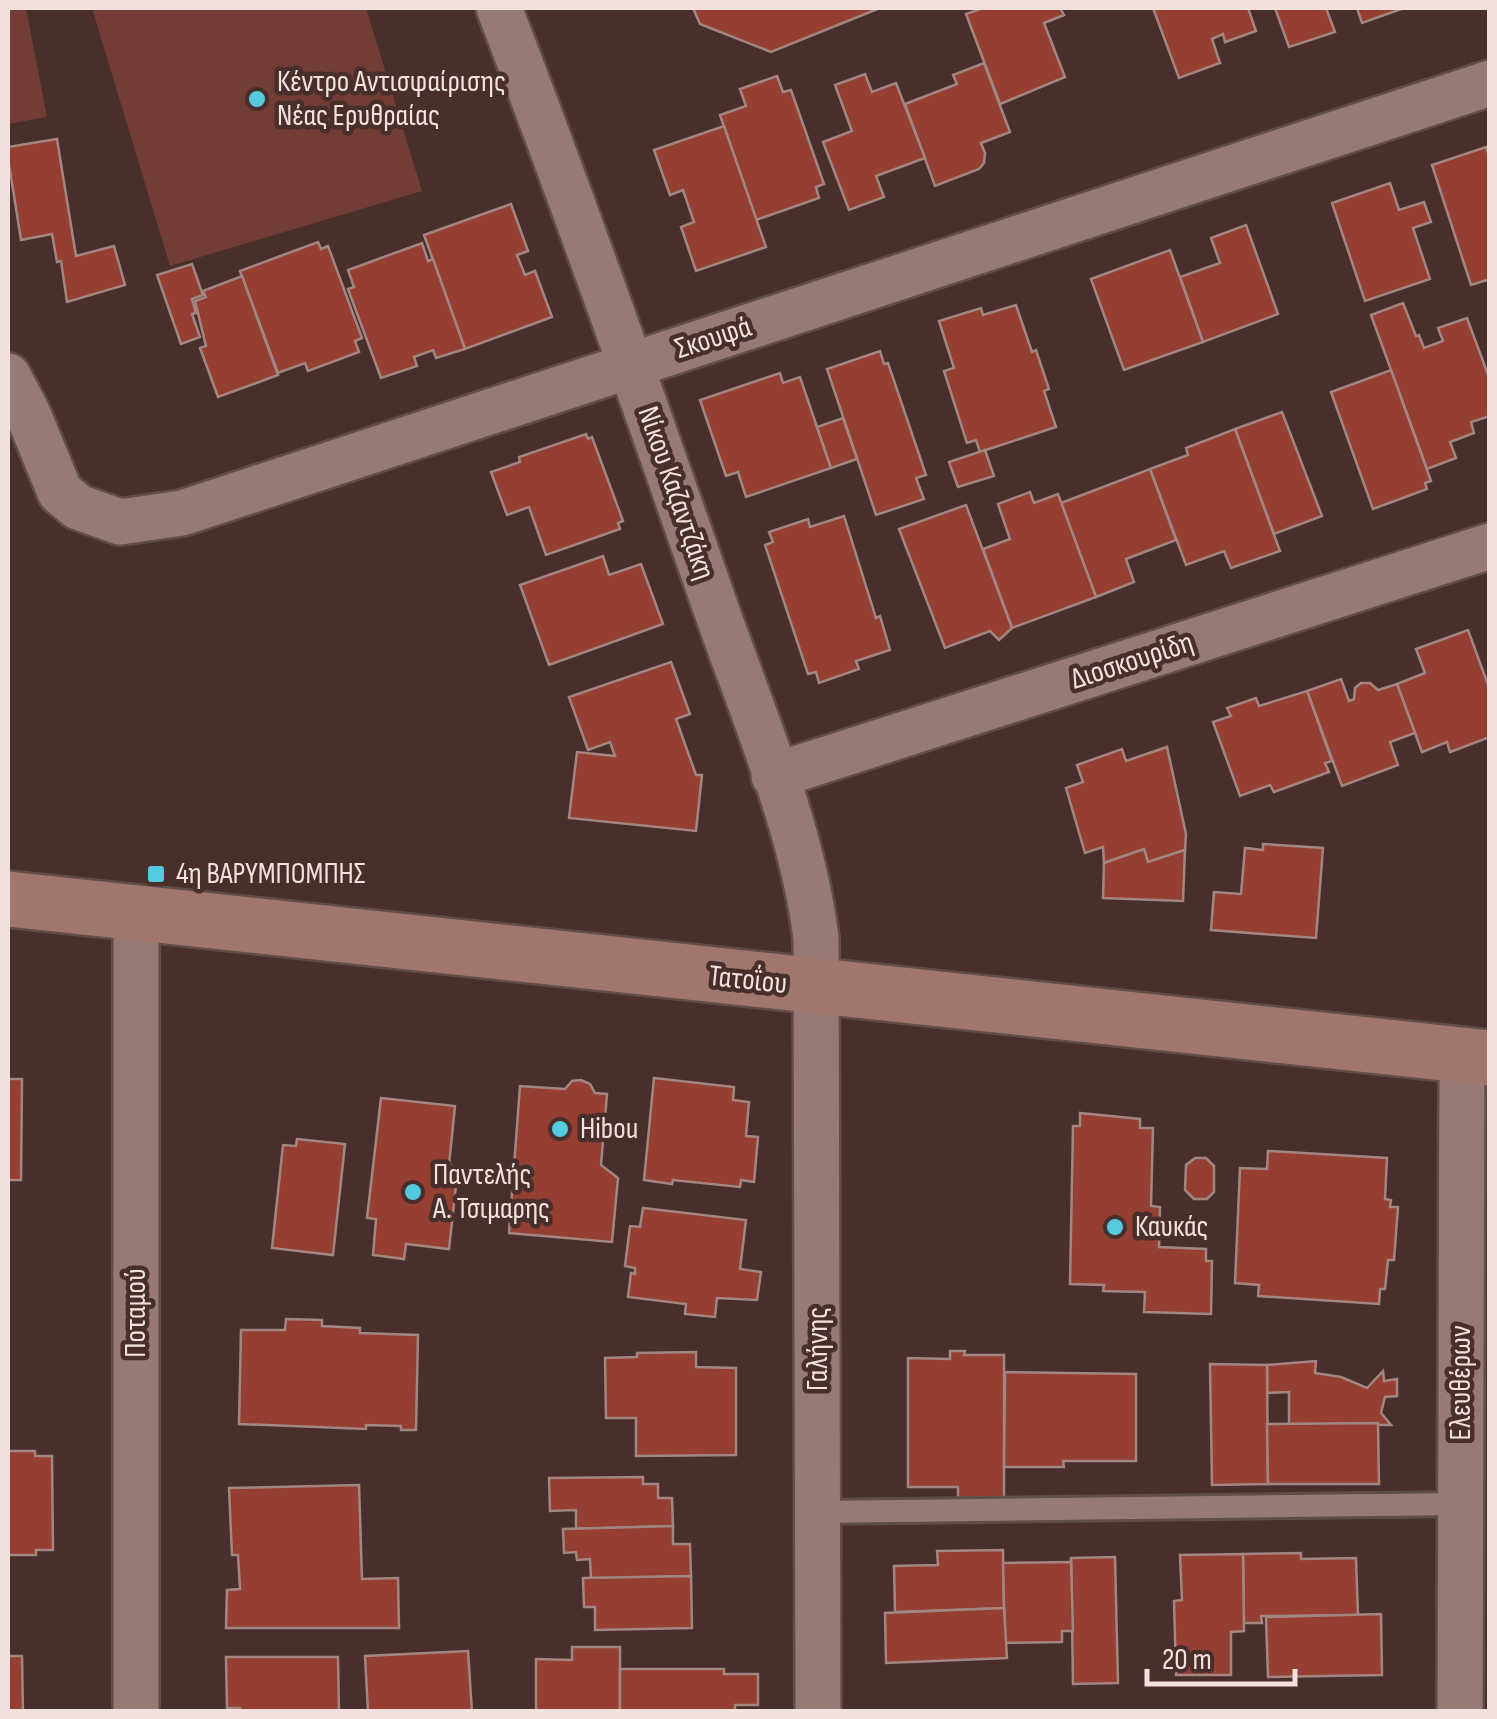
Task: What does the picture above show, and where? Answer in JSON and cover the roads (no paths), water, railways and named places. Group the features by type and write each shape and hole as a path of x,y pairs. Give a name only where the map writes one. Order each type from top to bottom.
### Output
{"main road":[{"name":"Τατοΐου","path":"8,899 1476,1057"}],"street":[{"name":"Νίκου Καζαντζάκη","path":"499,8 631,365 774,776 810,892 816,938 816,987"},
{"name":"Σκουφά","path":"8,376 60,492 78,507 120,522 182,513 1490,84"},
{"name":"Διοσκουρίδη","path":"774,776 1490,546"},
{"name":"Ποταμού","path":"136,915 136,1712"},
{"name":"Γαλήνης","path":"816,987 818,1712"},
{"name":"Ελευθέρων","path":"1460,1712 1460,1504 1476,1057"}],"lane":[{"path":"819,1512 1460,1504"}],"place":[{"name":"Κέντρο Αντισφαίρισης Νέας Ερυθραίας","path":"257,99"},
{"name":"4η ΒΑΡΥΜΠΟΜΠΗΣ","path":"156,874"},
{"name":"Hibou","path":"560,1129"},
{"name":"Παντελής Α. Τσιμαρης","path":"413,1192"},
{"name":"Καυκάς","path":"1115,1227"}]}
